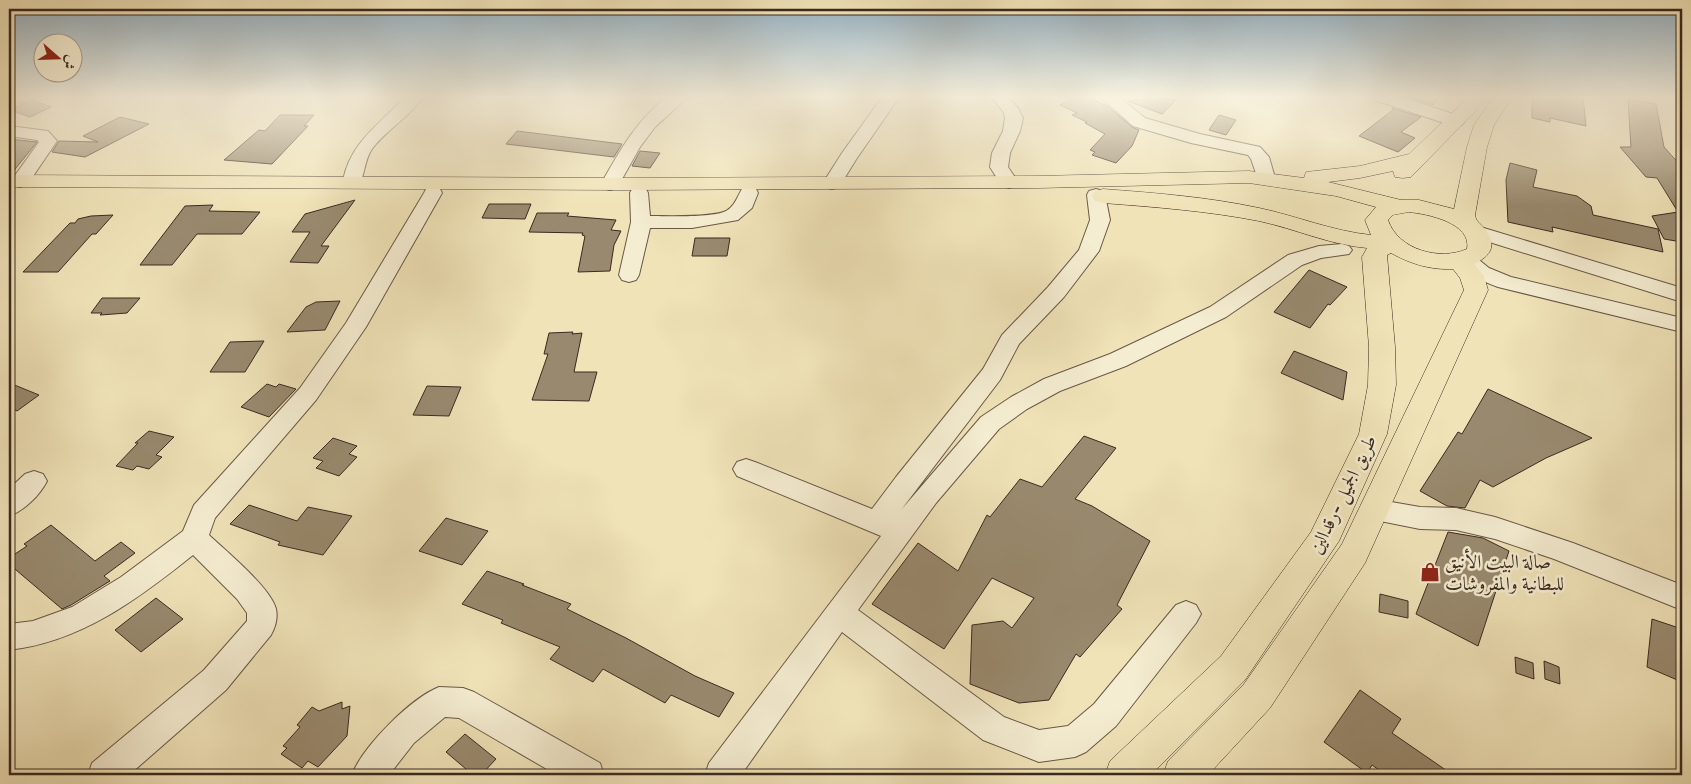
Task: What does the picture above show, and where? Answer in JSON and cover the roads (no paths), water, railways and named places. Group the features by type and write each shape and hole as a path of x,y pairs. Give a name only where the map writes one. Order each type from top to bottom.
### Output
{"main road":[{"path":"1399,206 1388,191 1390,186 1444,133"},
{"path":"1399,206 1384,210 1377,218 1378,229 1389,242 1412,255 1448,263 1462,261 1478,253 1480,243 1469,227 1464,215 1477,146 1481,133"},
{"path":"12,185 433,193 749,193 1040,188 1340,174 1380,168 1416,159"},
{"path":"1257,178 1338,190 1399,206 1419,206 1434,209 1469,227"},
{"path":"12,185 352,181 610,184 1009,182 1096,195 1208,205 1292,222 1355,240 1389,242"},
{"path":"1292,222 1320,235 1342,250 1365,272 1377,298"},
{"name":"طريق الجميل -رقدالين","path":"1124,775 1233,668 1323,541 1373,434 1382,385 1382,347 1374,257 1377,251 1389,242"},
{"name":"طريق الجميل -رقدالين","path":"1182,775 1257,696 1354,553 1476,290 1472,276 1462,261"}],"street":[{"path":"12,185 48,141 42,135 15,133"},
{"path":"352,181 353,167 362,150 379,133"},
{"path":"610,184 624,160 645,133"},
{"path":"832,183 866,133"},
{"path":"1009,182 999,167 1002,151 1011,133"},
{"path":"1173,133 1254,151 1260,157 1257,178"},
{"path":"9,637 27,637 68,622 125,591 194,538 203,513 308,394 350,334 433,193"},
{"path":"629,275 641,222 639,193"},
{"path":"641,222 692,222 731,216 745,204 749,193"},
{"path":"721,775 839,612 889,528 905,484 992,374 1010,340 1056,292 1089,251 1100,220 1096,195"},
{"path":"1469,227 1682,295"},
{"path":"889,528 927,496 990,423 1019,403 1052,385 1118,360 1218,312 1295,260 1319,252 1342,250"},
{"path":"1462,261 1482,273 1505,282 1682,325"},
{"path":"746,470 889,528"},
{"path":"9,505 34,481"},
{"path":"1374,510 1420,518 1456,519 1495,528 1563,551 1682,598"},
{"path":"104,775 215,680 261,626 262,610 247,590 194,538"},
{"path":"839,612 994,729 1039,746 1075,741 1105,715 1186,614"},
{"path":"368,775 403,732 439,702 463,703 588,775"}],"place":[{"name":"صالة البيت الأنيق للبطانية والمفروشات","path":"1430,572"}]}
